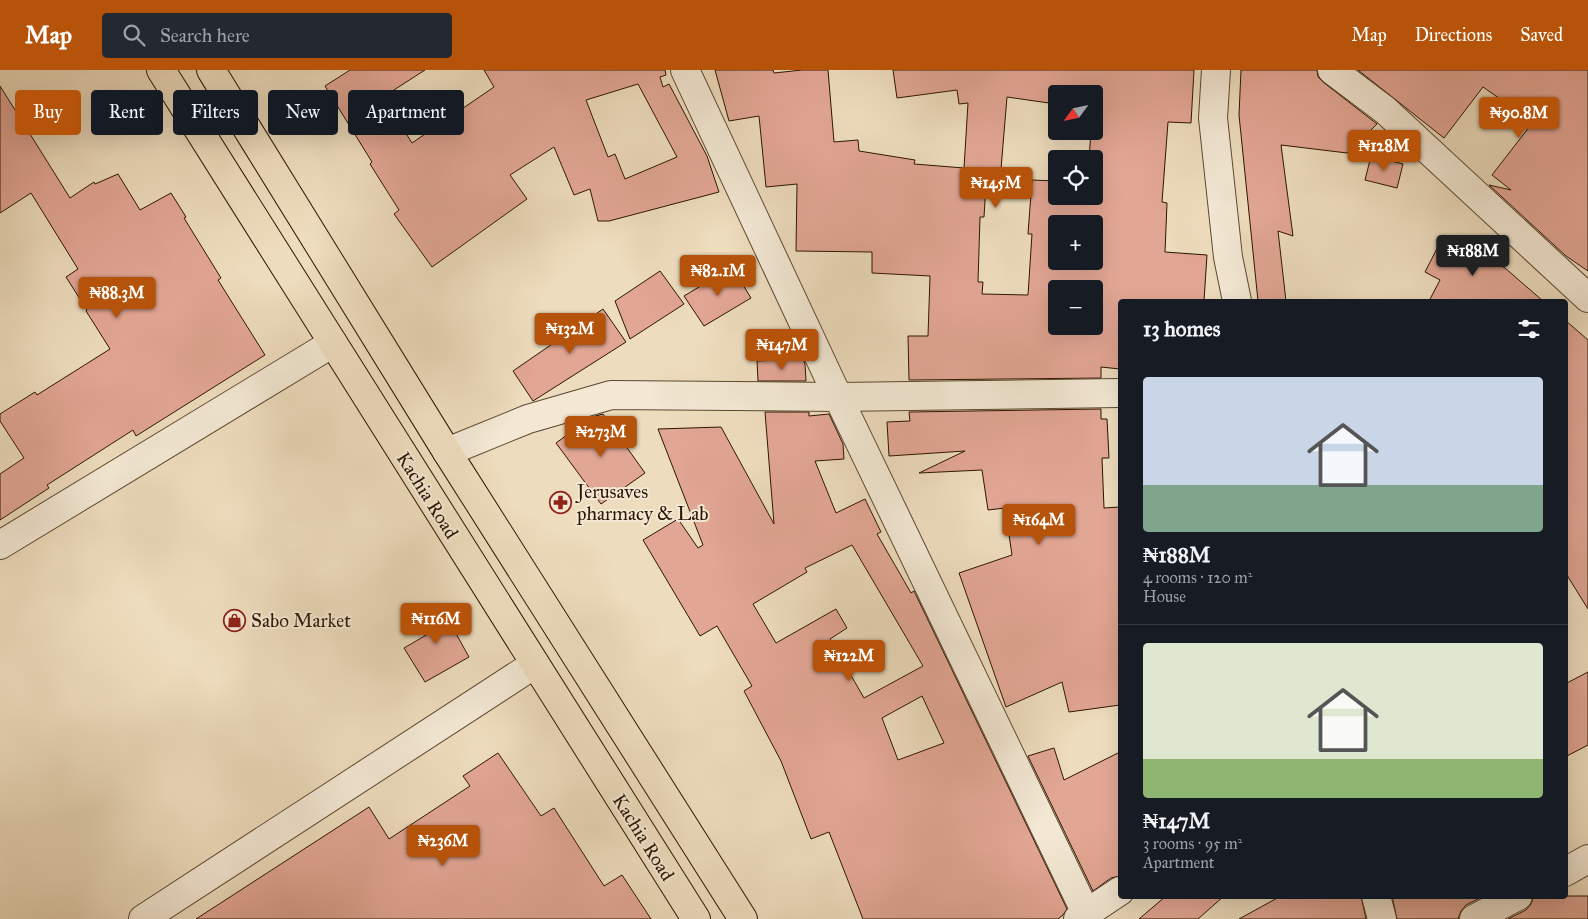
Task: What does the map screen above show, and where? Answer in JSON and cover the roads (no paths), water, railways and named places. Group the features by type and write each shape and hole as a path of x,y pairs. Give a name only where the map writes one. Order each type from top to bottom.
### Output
{"highway":[{"name":"Kachia Road","path":"161,70 696,919"},
{"name":"Kachia Road","path":"211,70 447,452 743,919"}],"street":[{"path":"685,70 1082,916 1118,892"},
{"path":"1216,70 1213,118 1228,257 1237,299"},
{"path":"1332,70 1385,110 1588,298"},
{"path":"0,545 333,343"},
{"path":"447,452 528,419 611,395 838,397 1118,393"},
{"path":"143,919 535,664"},
{"path":"1568,870 1588,859"},
{"path":"1377,899 1382,919"},
{"path":"1474,919 1512,899"}],"place":[{"name":"Jerusaves pharmacy & Lab","path":"561,502"},
{"name":"Sabo Market","path":"235,620"}]}
